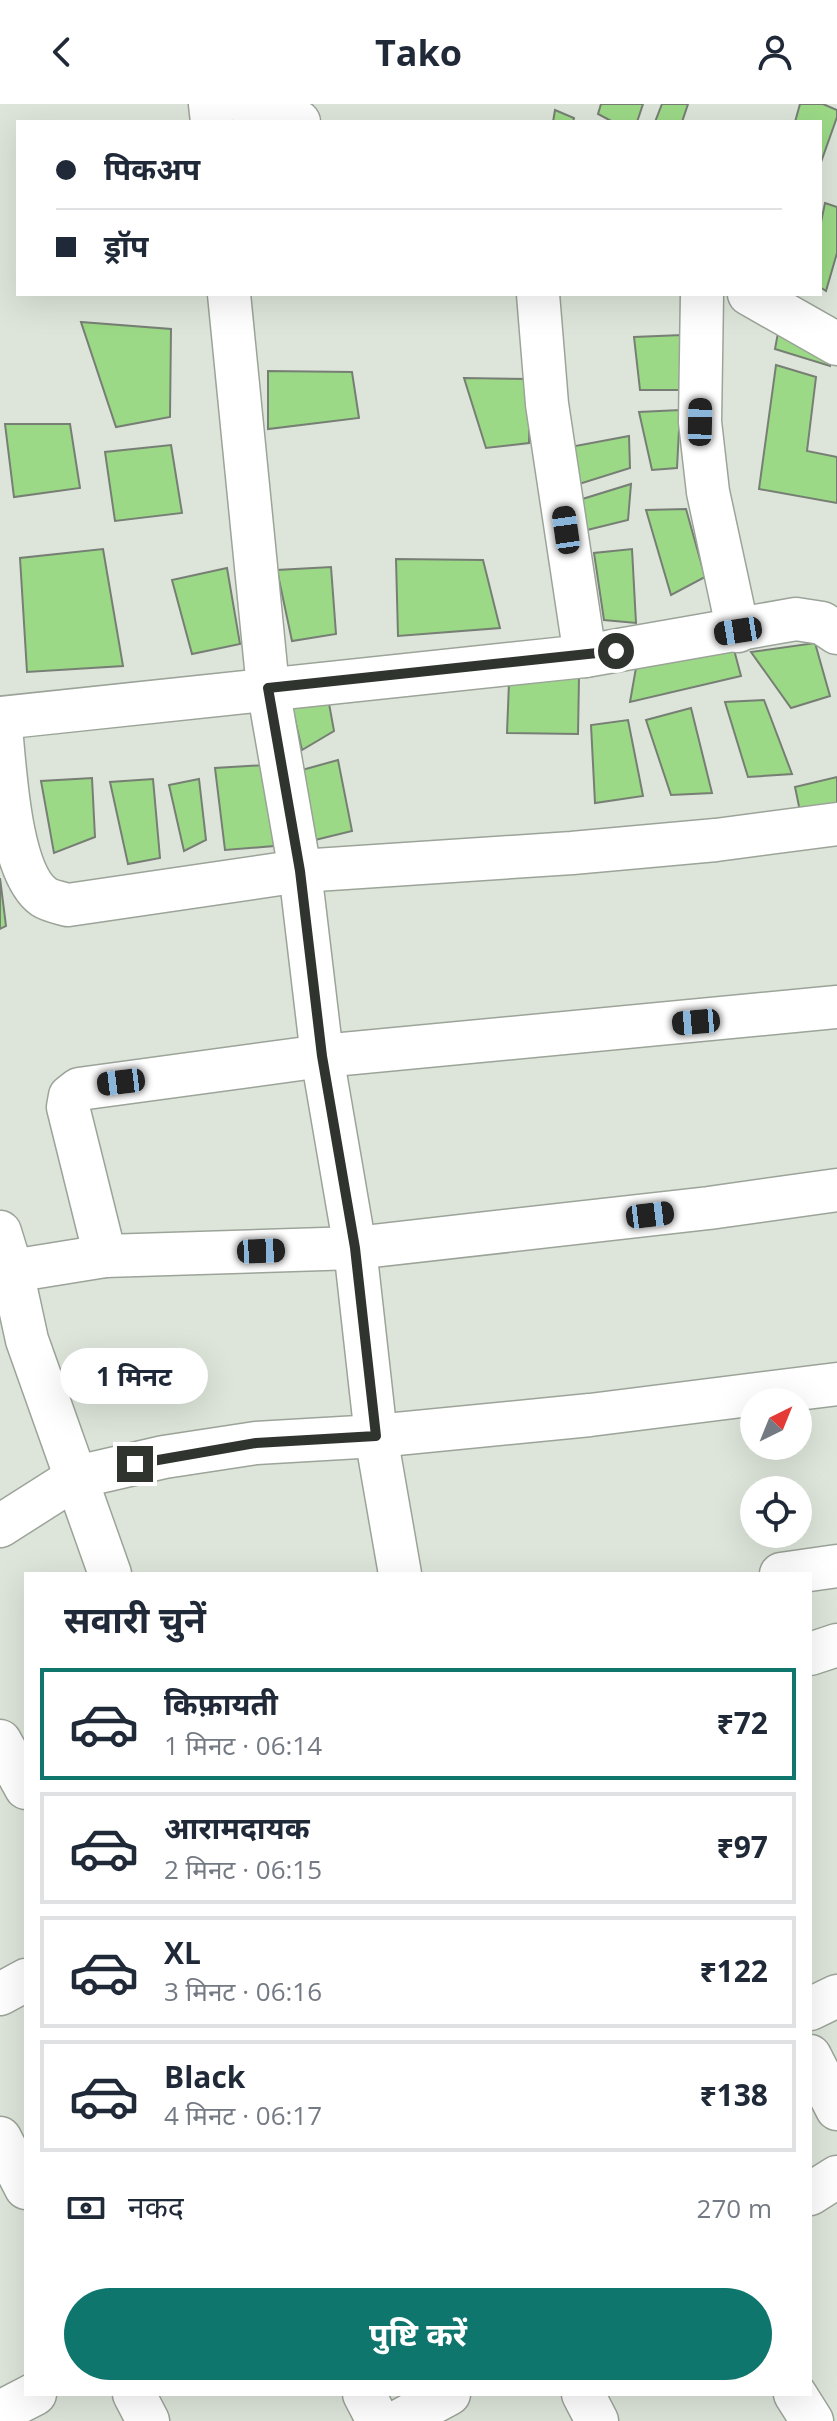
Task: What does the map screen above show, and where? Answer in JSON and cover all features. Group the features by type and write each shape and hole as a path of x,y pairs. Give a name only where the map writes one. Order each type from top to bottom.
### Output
{"street":[{"path":"247,104 293,120"},
{"path":"229,296 268,688 300,871 322,1056 355,1248 376,1436 400,1572"},
{"path":"538,296 547,404 585,656"},
{"path":"702,296 700,422 708,492 738,631"},
{"path":"753,296 837,344"},
{"path":"837,633 822,623 796,619 585,656 0,718 13,830 27,877 45,898 68,905 300,871 572,853 716,840 837,824"},
{"path":"105,1256 71,1120 70,1096 79,1089 322,1056 837,1007"},
{"path":"12,1271 105,1256 355,1248 709,1208 837,1190"},
{"path":"0,1232 12,1271 14,1347 77,1477 109,1572"},
{"path":"0,1526 77,1477 164,1457 256,1443 376,1436 590,1415 837,1384"},
{"path":"795,1572 837,1566"},
{"path":"812,1653 837,1645"},
{"path":"0,1741 24,1784"},
{"path":"0,1994 24,1981"},
{"path":"812,2008 837,1996"},
{"path":"812,2060 837,2109"},
{"path":"0,2138 24,2186"},
{"path":"812,2193 837,2177"},
{"path":"0,2207 24,2191"},
{"path":"0,2412 31,2396"},
{"path":"135,2396 148,2421"},
{"path":"365,2396 378,2421"},
{"path":"399,2421 445,2396"},
{"path":"584,2396 597,2421"},
{"path":"796,2396 812,2421"}],"building":[{"path":"601,104 643,104 638,120 609,120 598,114"},
{"path":"662,104 688,104 683,120 656,120"},
{"path":"800,104 823,104 837,110 822,159 822,120 796,120"},
{"path":"555,110 574,118 574,120 553,120"},
{"path":"825,203 837,207 837,253 826,291 822,288 822,217"},
{"path":"81,322 171,329 170,417 116,427"},
{"path":"780,322 832,349 830,366 775,349"},
{"path":"682,335 679,390 640,390 634,337"},
{"path":"776,365 816,377 807,451 837,457 837,503 759,489"},
{"path":"268,371 352,372 359,418 268,429"},
{"path":"464,378 530,379 529,443 486,448"},
{"path":"680,410 677,468 652,470 639,412"},
{"path":"5,424 70,424 80,488 14,497"},
{"path":"629,436 630,468 576,485 570,447"},
{"path":"171,445 182,513 115,521 105,452"},
{"path":"631,484 628,520 587,530 576,501"},
{"path":"686,509 705,577 671,595 646,510"},
{"path":"103,549 123,666 27,672 20,558"},
{"path":"632,549 636,623 604,620 594,553"},
{"path":"396,559 483,560 500,628 398,636"},
{"path":"331,567 336,634 292,641 277,570"},
{"path":"227,568 240,644 192,654 172,580"},
{"path":"815,643 830,696 791,708 751,652"},
{"path":"733,646 741,676 630,702 637,662"},
{"path":"579,677 578,734 507,733 509,682"},
{"path":"290,698 328,698 334,731 302,750"},
{"path":"764,700 792,774 748,777 725,702"},
{"path":"691,708 712,793 671,795 646,720"},
{"path":"628,720 643,796 595,803 591,725"},
{"path":"338,760 352,831 315,840 302,770"},
{"path":"266,765 274,846 225,850 215,768"},
{"path":"837,777 837,810 801,816 795,787"},
{"path":"92,778 95,837 54,853 41,781"},
{"path":"153,779 160,858 128,864 110,782"},
{"path":"199,779 206,840 184,851 169,785"},
{"path":"0,878 6,926 0,929"}],"route":[{"path":"135,1464 256,1443 376,1436 355,1248 322,1056 300,871 268,688 616,651"}]}
